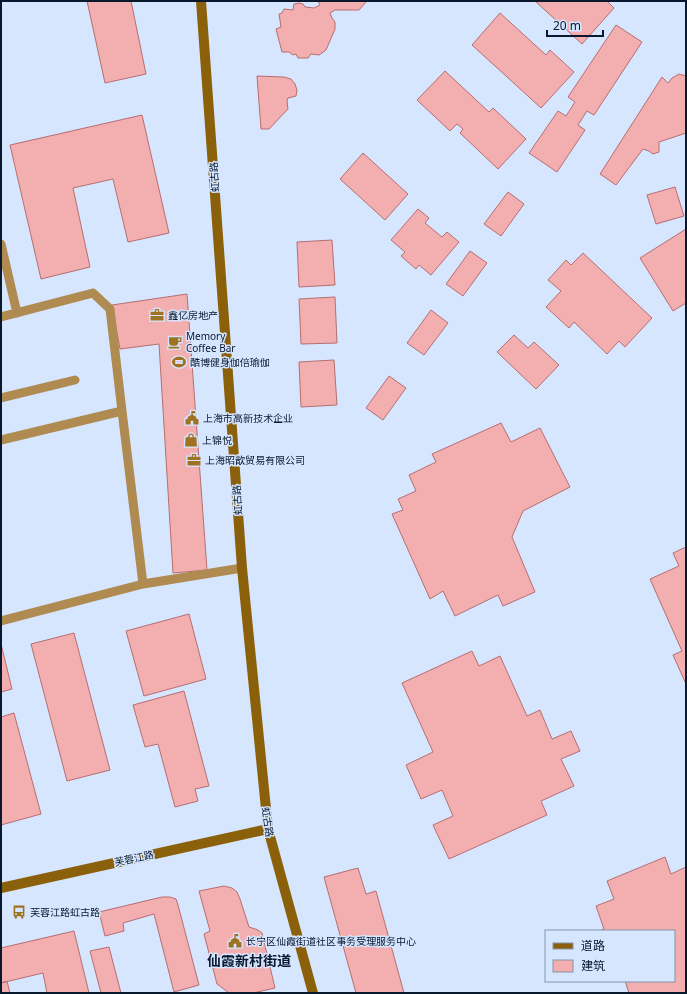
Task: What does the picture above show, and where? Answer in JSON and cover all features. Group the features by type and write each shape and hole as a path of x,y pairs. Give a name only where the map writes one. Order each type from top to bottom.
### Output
{"street":[{"name":"虹古路","path":"201,1 242,568 268,829 313,993"},
{"name":"芙蓉江路","path":"1,888 268,829"}],"lane":[{"path":"1,244 17,314"},
{"path":"1,317 93,293 110,308 143,584"},
{"path":"1,398 75,380"},
{"path":"1,440 122,411"},
{"path":"1,622 143,584 242,568"}],"building":[{"path":"87,1 131,1 146,74 105,83"},
{"path":"318,1 367,1 359,10 335,10 330,13 335,22 335,29 326,50 319,55 311,54 308,58 298,58 296,54 293,55 289,52 282,52 276,29 281,27 279,14 282,13 284,9 293,10 294,4 299,3 303,4 305,7 314,8 320,5"},
{"path":"535,1 607,1 614,8 582,44"},
{"path":"500,13 546,55 550,50 574,72 541,108 472,45"},
{"path":"616,25 642,42 594,115 587,111 578,125 585,130 557,172 529,153 558,111 566,116 575,102 568,97"},
{"path":"445,71 489,112 493,108 526,139 498,169 460,133 463,129 457,124 450,131 417,100"},
{"path":"679,74 686,76 686,133 659,142 659,152 653,154 643,149 616,185 600,174 662,77 668,83 672,78"},
{"path":"257,76 284,77 291,79 297,90 296,96 288,98 288,109 269,129 261,129"},
{"path":"142,115 169,233 128,242 113,179 73,188 90,267 41,279 10,145"},
{"path":"363,153 408,194 385,220 340,179"},
{"path":"675,187 684,216 656,224 647,195"},
{"path":"508,192 524,204 501,236 484,224"},
{"path":"418,209 429,218 425,223 442,237 447,232 459,242 431,275 419,265 416,269 401,256 405,252 391,240"},
{"path":"686,229 686,303 673,311 640,258"},
{"path":"332,240 335,285 299,287 297,242"},
{"path":"470,251 487,263 463,296 446,284"},
{"path":"583,253 652,318 625,347 619,341 607,354 574,322 569,328 546,307 561,291 548,280 566,260 571,265"},
{"path":"187,294 207,570 173,573 159,344 120,349 112,305"},
{"path":"335,297 337,343 301,344 299,299"},
{"path":"431,310 448,323 424,355 407,343"},
{"path":"514,335 528,348 534,342 559,365 536,389 497,352"},
{"path":"334,360 337,405 301,407 299,362"},
{"path":"389,376 406,388 383,420 366,408"},
{"path":"501,423 511,442 540,428 570,487 523,511 512,537 535,592 503,606 498,595 455,616 443,591 430,599 392,514 403,510 398,499 416,491 409,475 436,462 432,454"},
{"path":"686,547 686,684 673,655 682,651 650,579 679,566 673,553"},
{"path":"189,614 206,679 144,696 126,631"},
{"path":"74,633 110,770 67,781 31,644"},
{"path":"1,644 12,689 1,692"},
{"path":"472,651 479,666 500,656 527,716 540,710 552,739 571,731 580,751 561,759 574,786 541,801 547,815 449,859 433,825 453,816 442,790 421,799 406,765 433,752 402,683"},
{"path":"184,691 209,786 195,789 198,801 175,807 158,744 145,747 133,705"},
{"path":"14,713 41,814 1,825 1,717"},
{"path":"665,857 671,874 686,867 686,993 629,993 625,982 675,982 675,930 602,930 604,929 596,906 614,899 607,881"},
{"path":"358,868 366,894 376,891 404,993 356,993 324,877"},
{"path":"224,886 232,888 237,892 249,927 262,933 275,988 253,993 229,993 217,984 204,934 210,931 199,891"},
{"path":"162,897 176,899 199,985 174,992 154,914 123,923 124,931 105,936 99,912"},
{"path":"74,931 89,993 47,993 43,973 1,983 1,948"},
{"path":"109,947 121,993 101,993 90,951"},
{"path":"7,981 10,993 1,993 1,983"}],"place":[{"name":"鑫亿房地产","path":"157,315"},
{"name":"Memory Coffee Bar","path":"175,342"},
{"name":"酷博健身伽倍瑜伽","path":"179,362"},
{"name":"上海市高新技术企业","path":"192,418"},
{"name":"上锦悦","path":"191,440"},
{"name":"上海昭歆贸易有限公司","path":"194,460"},
{"name":"芙蓉江路虹古路","path":"19,912"},
{"name":"长宁区仙霞街道社区事务受理服务中心","path":"235,941"}],"district":[{"name":"仙霞新村街道","path":"249,961"}]}
